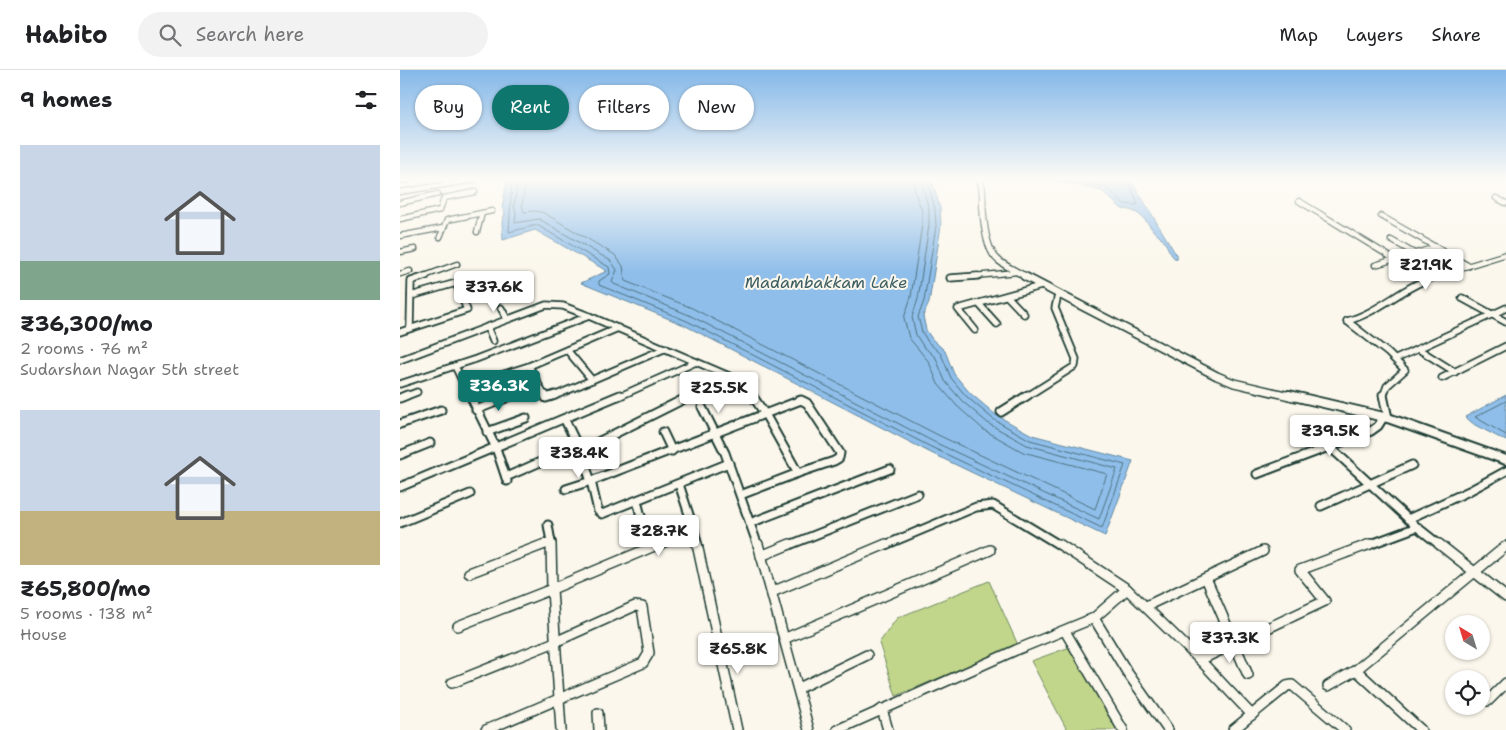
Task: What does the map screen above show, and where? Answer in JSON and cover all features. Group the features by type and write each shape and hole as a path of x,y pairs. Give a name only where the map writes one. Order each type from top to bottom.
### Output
{"street":[{"path":"400,219 438,211"},
{"path":"440,237 445,221 448,219 492,211"},
{"path":"983,211 993,254 998,260 1058,295 1218,376 1234,383 1386,418 1506,460"},
{"path":"1315,211 1394,259"},
{"path":"477,232 482,213"},
{"path":"1381,216 1470,266"},
{"path":"400,236 443,228"},
{"path":"1391,240 1414,253"},
{"path":"1375,265 1436,247"},
{"path":"400,252 415,249"},
{"path":"1386,418 1381,397 1382,391 1405,370 1396,359 1347,321 1360,318 1377,310 1410,286 1506,254"},
{"path":"410,328 411,281 457,264"},
{"path":"400,274 410,272"},
{"path":"950,278 1017,272"},
{"path":"400,332 466,310 456,283 411,296"},
{"path":"975,330 958,310 960,308 1041,286"},
{"path":"1001,412 1075,366 1076,359 1055,308 1058,295"},
{"path":"1008,296 1024,314"},
{"path":"1462,298 1506,322"},
{"path":"400,360 546,305 558,304 568,306 742,382 765,414 798,473"},
{"path":"979,304 997,324"},
{"path":"502,308 507,319"},
{"path":"1396,359 1420,350 1506,308"},
{"path":"400,384 455,366 589,316"},
{"path":"487,327 493,341"},
{"path":"466,386 529,366 618,328"},
{"path":"1442,378 1506,346"},
{"path":"529,366 548,398 666,348"},
{"path":"567,350 592,380"},
{"path":"1420,350 1455,372"},
{"path":"400,487 565,420 696,362"},
{"path":"455,366 496,448 506,479 548,459"},
{"path":"580,451 729,377"},
{"path":"400,398 417,392"},
{"path":"476,410 515,395"},
{"path":"566,489 672,451 799,400 805,401 840,453 840,458 743,494"},
{"path":"702,407 718,432 743,494 750,523 786,638 809,730"},
{"path":"400,424 441,410"},
{"path":"487,432 526,418"},
{"path":"1257,474 1371,431 1386,418"},
{"path":"565,420 580,451 591,481 599,513 606,513 729,463"},
{"path":"663,432 672,451"},
{"path":"400,455 430,443"},
{"path":"1329,446 1417,527 1506,597"},
{"path":"1321,506 1412,465"},
{"path":"750,523 890,469"},
{"path":"1408,519 1469,491 1506,471"},
{"path":"679,484 694,530 716,625 737,730"},
{"path":"400,523 470,494"},
{"path":"761,556 918,494"},
{"path":"637,501 643,524"},
{"path":"772,592 976,507 993,505 1045,535 1127,589 1200,660 1252,715"},
{"path":"548,525 561,730"},
{"path":"1200,660 1325,601 1300,570 1417,527"},
{"path":"458,626 694,530"},
{"path":"469,573 550,542"},
{"path":"1328,686 1356,670 1506,546"},
{"path":"786,638 990,550"},
{"path":"1146,606 1263,551"},
{"path":"1206,578 1248,675"},
{"path":"837,730 1094,618 1127,589"},
{"path":"452,683 555,642 635,606 639,605 642,607 649,653 643,663 486,730"},
{"path":"1094,618 1126,672 1168,730"},
{"path":"1066,631 1123,730"},
{"path":"799,688 868,655"},
{"path":"1356,670 1421,730"},
{"path":"1490,699 1506,683"},
{"path":"1233,730 1287,686 1292,685 1345,730"},
{"path":"882,709 888,730"},
{"path":"598,713 599,730"}],"green space":[{"path":"989,581 1018,645 896,696 879,643 897,618"},
{"path":"1070,647 1122,730 1067,730 1031,661"}],"water":[{"name":"Madambakkam Lake","path":"504,211 940,211 941,226 929,303 923,316 926,330 932,339 945,351 954,374 970,393 996,415 1032,435 1133,461 1105,536 929,452 684,325 581,283 607,271 535,230 503,240 502,222 505,213"},
{"path":"1132,211 1150,211 1177,256 1176,259 1172,256 1165,242 1143,218"},
{"path":"1506,395 1506,441 1475,425 1465,417"}]}
